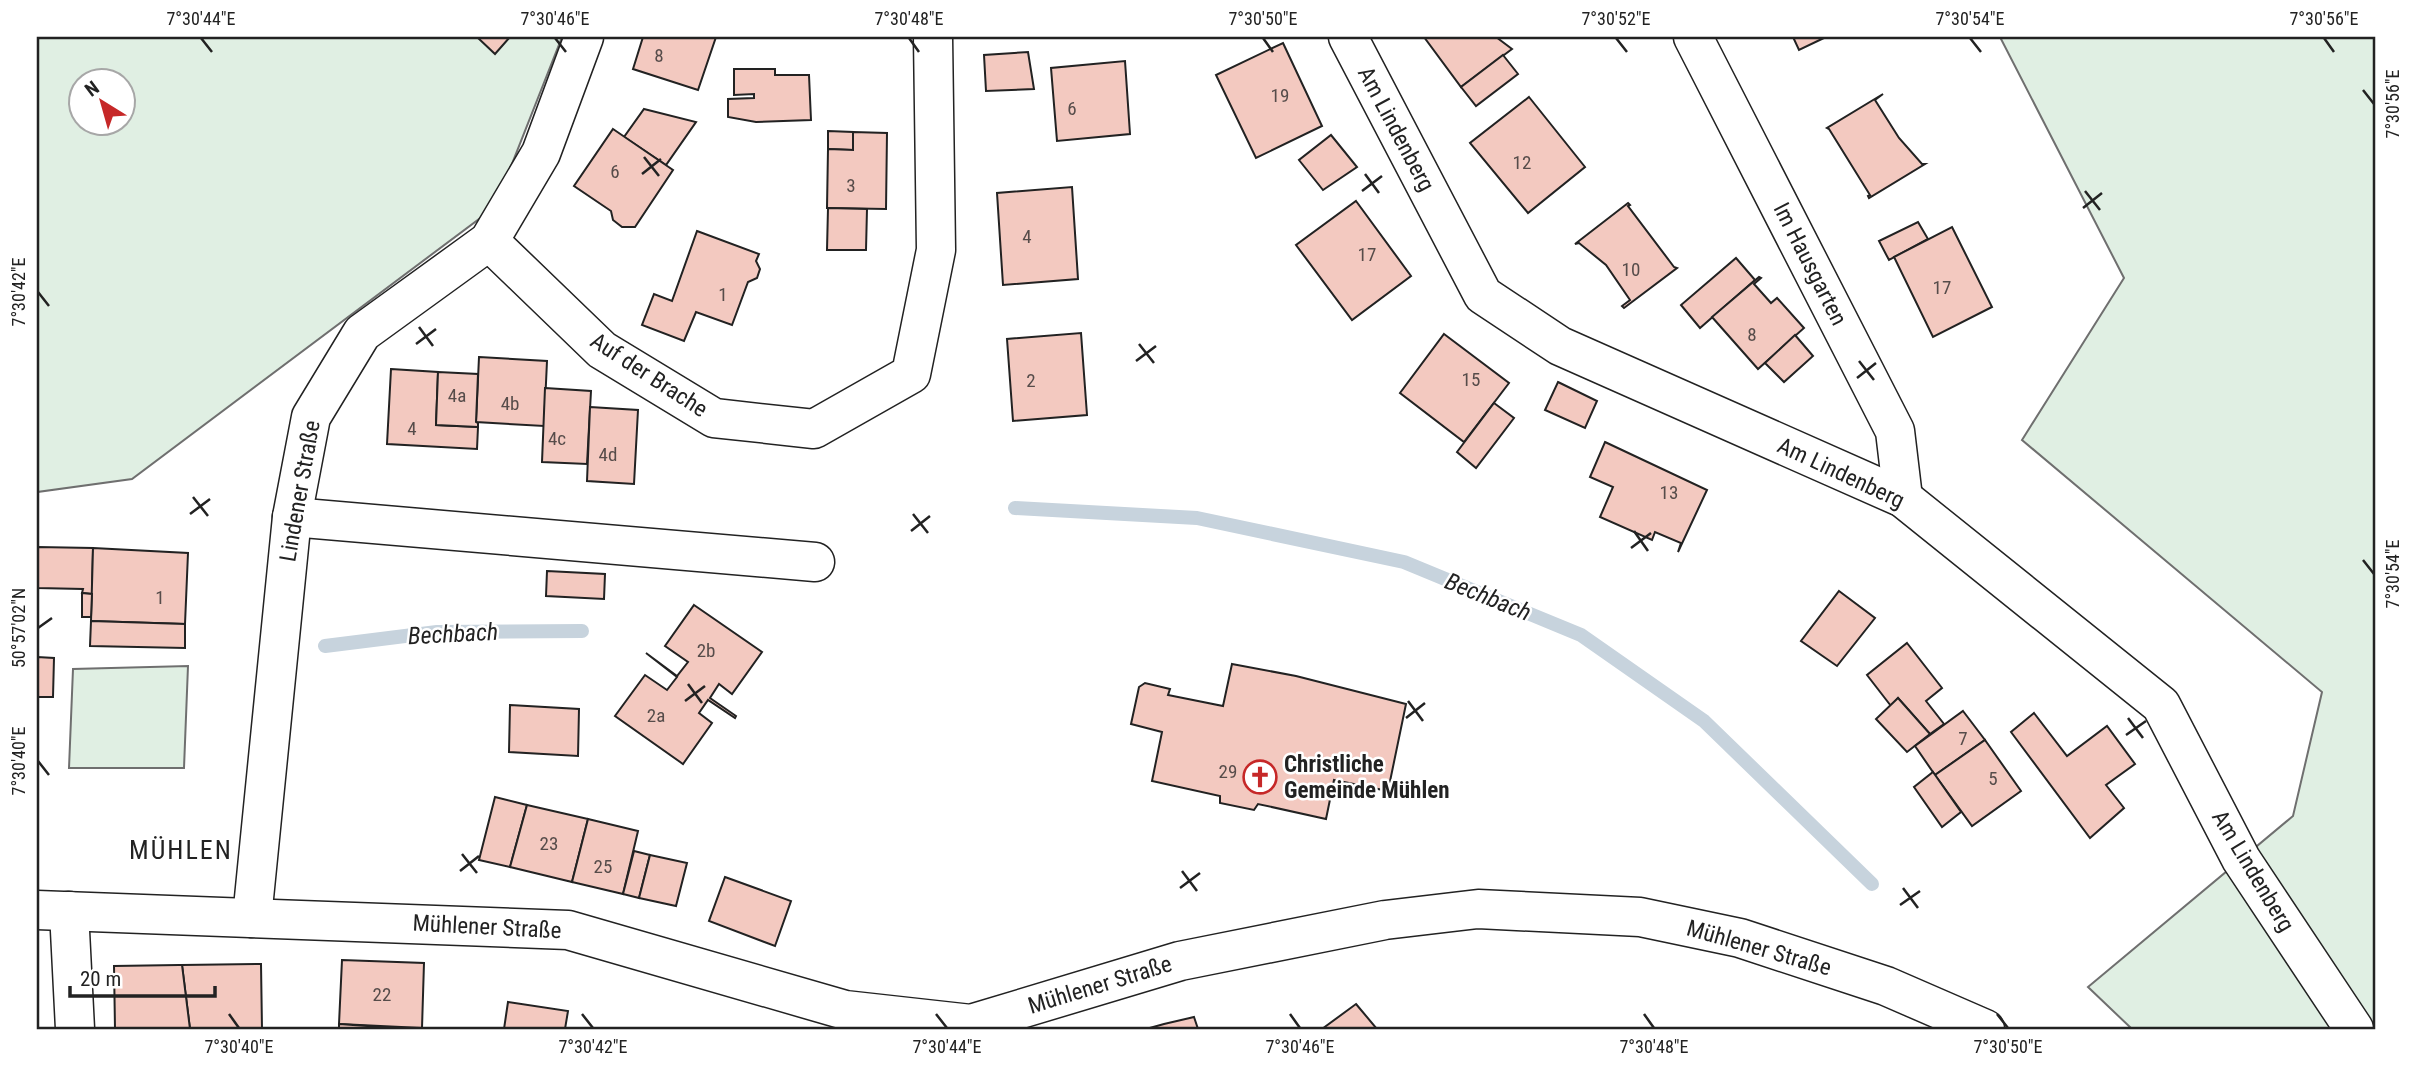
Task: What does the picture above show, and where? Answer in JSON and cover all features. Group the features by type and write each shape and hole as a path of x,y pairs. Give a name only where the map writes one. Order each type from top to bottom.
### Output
{"street":[{"name":"Lindener Straße","path":"252,918 292,517 311,417 362,332 489,241 541,153 583,37"},
{"name":"Auf der Brache","path":"489,241 602,350 714,418 814,429 911,374 936,250 933,37"},
{"name":"Am Lindenberg","path":"1348,37 1483,295 1560,346 1903,498 2161,705 2241,859 2354,1029"},
{"name":"Im Hausgarten","path":"1693,37 1895,430 1903,498"},
{"path":"292,517 815,562"},
{"name":"Mühlener Straße","path":"53,911 568,930 847,1020 971,1024 1180,961 1385,920 1478,909 1640,917 1740,938 1886,986 1985,1029"},
{"path":"53,911 75,1029"}],"green space":[{"path":"37,37 562,37 495,207 132,479 37,492"},
{"path":"2000,37 2375,37 2375,1029 2132,1029 2088,987 2293,816 2322,692 2022,440 2124,278"},
{"path":"188,666 184,768 69,768 73,669"}],"building":[{"path":"477,37 510,37 495,54"},
{"path":"643,37 716,37 698,90 633,69"},
{"path":"1424,37 1496,37 1512,49 1461,87"},
{"path":"1793,37 1826,37 1799,50"},
{"path":"1283,43 1322,126 1256,158 1216,75"},
{"path":"1028,52 1034,89 986,91 984,55"},
{"path":"1503,55 1518,74 1476,106 1461,87"},
{"path":"1125,61 1130,134 1057,141 1051,68"},
{"path":"734,69 775,69 775,75 809,75 811,120 756,122 728,117 728,99 754,98 754,94 734,95"},
{"path":"1883,94 1875,100 1899,138 1922,164 1925,164 1869,198 1870,195 1827,128"},
{"path":"1529,97 1585,167 1528,213 1470,143"},
{"path":"644,109 696,122 666,165 624,137"},
{"path":"613,129 673,170 635,227 622,227 613,220 611,211 574,186"},
{"path":"828,131 853,132 853,150 828,149"},
{"path":"853,132 887,133 886,209 827,208 828,149 853,150"},
{"path":"1331,135 1357,167 1323,190 1299,160"},
{"path":"1072,187 1078,279 1003,285 997,193"},
{"path":"1356,201 1411,276 1352,320 1296,245"},
{"path":"1628,203 1677,268 1624,308 1622,306 1630,300 1606,265 1579,243 1575,244"},
{"path":"828,208 867,209 866,250 827,250"},
{"path":"1918,222 1928,239 1889,260 1879,241"},
{"path":"1952,227 1992,307 1933,337 1894,257"},
{"path":"697,231 759,254 756,261 760,269 757,278 748,282 732,325 696,312 684,341 642,325 654,294 672,301"},
{"path":"1736,258 1755,280 1700,328 1681,305"},
{"path":"1761,278 1754,284 1771,303 1777,298 1804,328 1758,369 1712,317"},
{"path":"1081,333 1087,415 1013,421 1007,339"},
{"path":"1444,334 1509,383 1464,442 1400,393"},
{"path":"1795,335 1813,356 1784,382 1765,363"},
{"path":"479,357 547,361 544,426 476,422"},
{"path":"391,369 438,372 436,425 478,427 477,449 387,444"},
{"path":"438,372 478,374 478,427 436,425"},
{"path":"1558,382 1597,401 1585,428 1545,410"},
{"path":"545,388 591,391 587,464 542,462"},
{"path":"1494,403 1514,418 1476,468 1457,452"},
{"path":"590,407 638,410 634,484 587,481"},
{"path":"1605,442 1707,490 1678,552 1681,543 1655,532 1652,540 1600,517 1613,487 1590,477"},
{"path":"37,547 93,548 92,594 82,593 83,589 37,588"},
{"path":"93,548 188,553 185,624 91,621"},
{"path":"547,571 605,574 604,599 546,596"},
{"path":"1839,591 1875,618 1837,666 1801,641"},
{"path":"82,593 92,594 91,617 82,617"},
{"path":"694,605 762,652 732,694 719,684 710,698 736,716 735,718 708,700 699,713 712,723 683,764 615,716 645,675 667,690 677,677 646,653 677,676 688,662 665,646"},
{"path":"91,621 185,624 185,648 90,646"},
{"path":"1907,643 1942,688 1926,701 1944,724 1930,734 1898,698 1891,706 1867,675"},
{"path":"37,657 54,658 53,697 37,697"},
{"path":"1232,664 1296,676 1406,704 1388,791 1334,780 1326,819 1258,804 1254,810 1220,803 1220,796 1152,781 1162,732 1131,724 1139,687 1145,683 1170,689 1168,695 1223,706"},
{"path":"1898,698 1930,734 1907,752 1876,719"},
{"path":"510,705 579,709 578,756 509,752"},
{"path":"1963,711 1985,740 1935,775 1915,746"},
{"path":"2034,713 2067,756 2107,726 2135,764 2106,785 2124,808 2090,838 2011,732"},
{"path":"1985,740 2021,791 1972,826 1935,775"},
{"path":"1933,772 1961,812 1942,827 1914,787"},
{"path":"495,797 527,805 510,867 479,860"},
{"path":"527,805 588,819 572,882 510,867"},
{"path":"588,819 638,831 623,894 572,882"},
{"path":"634,851 650,855 639,898 623,894"},
{"path":"650,855 687,863 676,906 639,898"},
{"path":"725,877 791,901 775,946 709,921"},
{"path":"342,960 424,963 422,1028 339,1024"},
{"path":"261,964 262,1029 190,1029 182,965"},
{"path":"182,965 190,1029 115,1029 114,966"},
{"path":"508,1002 568,1011 565,1029 504,1029"},
{"path":"1356,1004 1377,1029 1322,1029"},
{"path":"1194,1017 1198,1029 1146,1029 1164,1024"},
{"path":"339,1024 381,1027 381,1029 339,1029"}],"waterway":[{"name":"Bechbach","path":"1015,508 1197,518 1404,562 1581,635 1704,721 1872,884"},
{"name":"Bechbach","path":"325,646 437,632 582,631"}],"place":[{"name":"Christliche Gemeinde Mühlen","path":"1260,777"}],"district":[{"name":"MÜHLEN","path":"181,850"}]}
